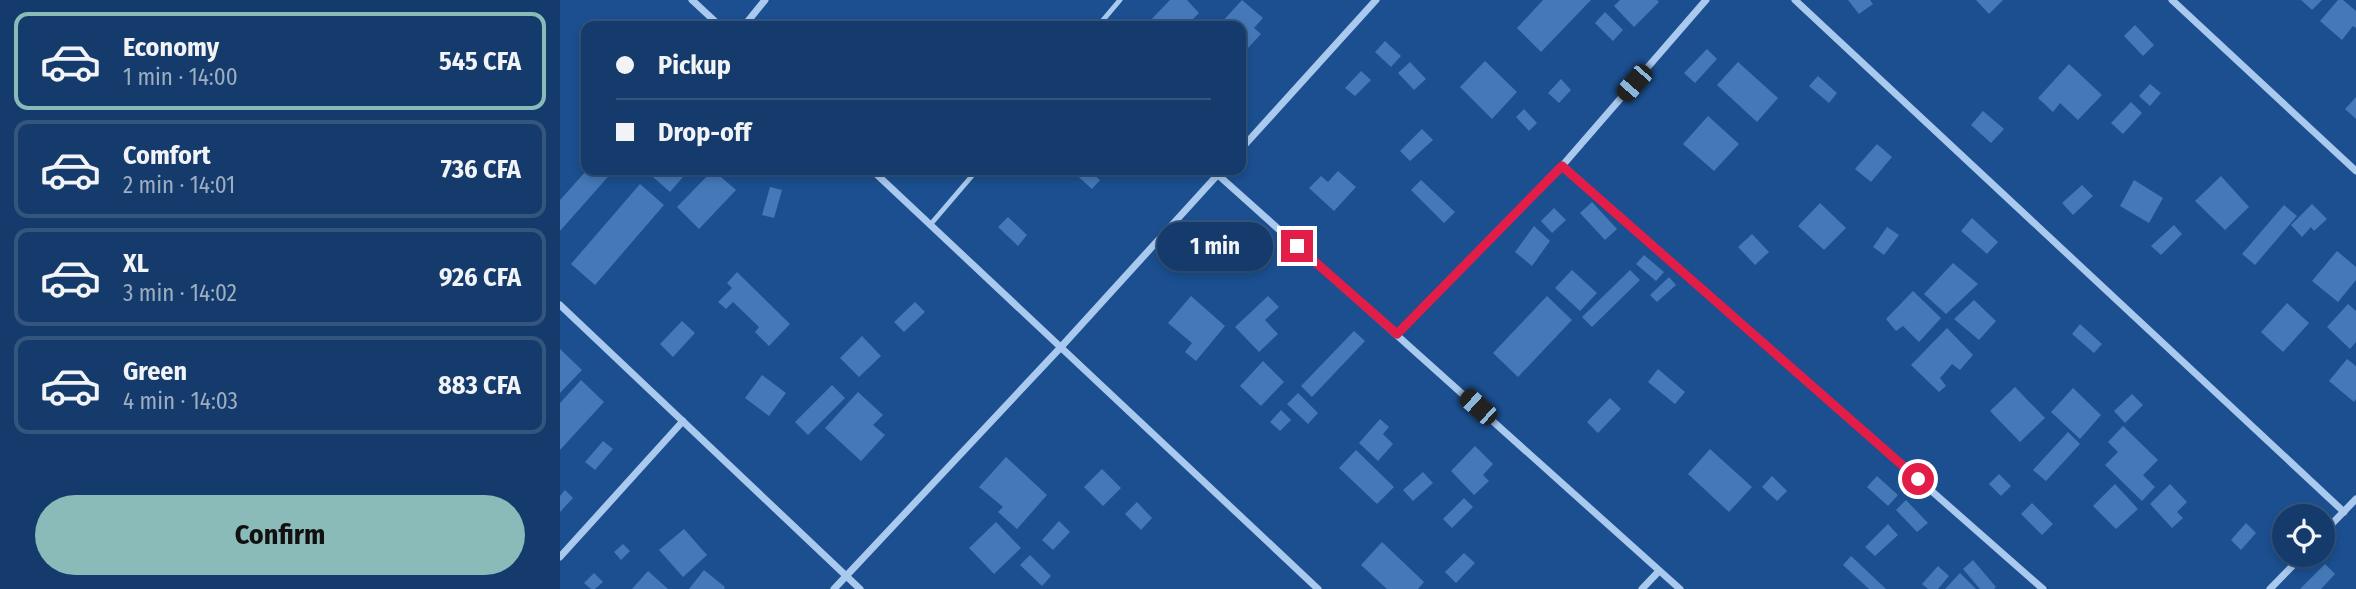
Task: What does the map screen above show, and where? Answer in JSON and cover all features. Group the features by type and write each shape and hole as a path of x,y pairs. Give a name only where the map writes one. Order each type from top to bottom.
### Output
{"street":[{"path":"692,0 715,21"},
{"path":"748,21 765,0"},
{"path":"1246,143 1376,0"},
{"path":"1397,334 1562,166 1706,0"},
{"path":"1795,0 2344,512"},
{"path":"2172,0 2356,171"},
{"path":"1562,166 2043,589"},
{"path":"877,175 1318,589"},
{"path":"834,589 1061,347 1216,175"},
{"path":"1222,175 1680,589"},
{"path":"560,304 860,589"},
{"path":"560,557 683,421"},
{"path":"2335,521 2356,499"},
{"path":"2270,589 2291,567"},
{"path":"1642,589 1659,571"}],"lane":[{"path":"1102,21 1121,0"},
{"path":"930,225 973,175"}],"building":[{"path":"1170,0 1187,0 1199,13 1191,21 1150,21"},
{"path":"1242,0 1263,18 1254,28 1261,34 1248,48 1246,21 1223,21"},
{"path":"1543,0 1591,0 1541,52 1517,28"},
{"path":"1620,0 1659,2 1634,27 1614,6"},
{"path":"1848,0 1870,0 1873,4 1859,14"},
{"path":"1976,0 2003,0 1989,14"},
{"path":"2301,0 2322,0 2312,10"},
{"path":"2338,0 2343,0 2356,11 2356,28 2353,26 2342,40 2320,21"},
{"path":"1605,12 1623,30 1613,41 1595,23"},
{"path":"2135,25 2154,45 2143,56 2124,36"},
{"path":"1385,41 1401,56 1391,67 1375,52"},
{"path":"1707,49 1717,59 1695,83 1684,73"},
{"path":"1485,61 1517,92 1492,119 1460,87"},
{"path":"1410,62 1426,79 1414,90 1398,73"},
{"path":"1738,62 1778,98 1757,122 1717,85"},
{"path":"2069,64 2102,95 2078,120 2060,103 2053,112 2038,98"},
{"path":"1361,71 1371,80 1355,96 1345,88"},
{"path":"1818,76 1837,93 1829,103 1809,86"},
{"path":"1561,79 1571,90 1559,103 1548,93"},
{"path":"2150,84 2161,93 2150,106 2139,96"},
{"path":"2356,97 2356,119 2345,109"},
{"path":"2131,102 2142,113 2123,134 2111,123"},
{"path":"1524,109 1537,123 1529,131 1516,117"},
{"path":"1983,111 2004,129 1991,143 1971,125"},
{"path":"1708,116 1739,144 1714,171 1683,144"},
{"path":"1422,129 1433,140 1410,161 1400,151"},
{"path":"1877,144 1892,157 1871,182 1855,169"},
{"path":"1338,171 1356,187 1334,211 1309,188 1321,176 1328,182"},
{"path":"582,175 610,175 560,231 560,200"},
{"path":"651,175 685,175 670,192"},
{"path":"708,175 719,175 736,190 699,229 677,207"},
{"path":"1076,175 1094,175 1100,180 1092,189"},
{"path":"2221,176 2249,207 2225,230 2195,201"},
{"path":"1421,180 1455,212 1444,223 1411,190"},
{"path":"2134,180 2163,198 2149,223 2120,206"},
{"path":"640,184 664,205 595,285 571,264"},
{"path":"2082,185 2093,196 2073,215 2062,203"},
{"path":"770,187 782,190 774,218 762,215"},
{"path":"1592,202 1617,229 1605,240 1580,213"},
{"path":"1820,203 1846,228 1824,250 1798,226"},
{"path":"2312,204 2327,219 2314,231 2311,227 2302,237 2291,225"},
{"path":"2284,205 2297,216 2255,265 2242,254"},
{"path":"1554,208 1566,220 1552,233 1541,221"},
{"path":"1008,217 1027,235 1018,246 998,227"},
{"path":"1972,218 1998,242 1987,254 1961,231"},
{"path":"2174,225 2182,234 2161,255 2151,246"},
{"path":"1534,226 1550,241 1532,266 1515,252"},
{"path":"1887,227 1899,235 1884,255 1873,247"},
{"path":"1752,234 1769,252 1755,265 1738,247"},
{"path":"2337,251 2356,267 2356,280 2338,302 2312,281"},
{"path":"1644,255 1664,272 1656,281 1636,264"},
{"path":"1953,263 1978,284 1946,314 1924,294"},
{"path":"1572,270 1597,293 1580,311 1555,288"},
{"path":"1630,270 1640,280 1592,327 1582,317"},
{"path":"737,272 790,324 769,346 755,332 759,327 733,302 726,309 718,302 732,288 727,283"},
{"path":"1669,277 1676,285 1657,302 1650,295"},
{"path":"1913,291 1941,318 1919,342 1903,326 1896,331 1886,319"},
{"path":"1191,296 1225,326 1196,361 1185,352 1192,343 1168,323"},
{"path":"1268,296 1279,307 1265,320 1278,334 1259,352 1235,327"},
{"path":"1547,296 1572,320 1518,377 1493,353"},
{"path":"1974,300 1996,321 1979,340 1954,319"},
{"path":"915,302 925,312 904,332 894,322"},
{"path":"2287,303 2309,323 2283,352 2261,332"},
{"path":"2348,304 2356,311 2356,342 2350,349 2327,327"},
{"path":"682,321 695,333 673,357 660,344"},
{"path":"2080,324 2102,344 2094,353 2072,334"},
{"path":"1947,328 1973,355 1960,370 1952,364 1940,378 1946,386 1939,392 1911,365"},
{"path":"1354,331 1365,341 1312,397 1301,386"},
{"path":"862,336 881,356 859,377 840,358"},
{"path":"560,349 582,370 560,393"},
{"path":"2347,359 2356,366 2354,402 2329,381"},
{"path":"1263,361 1284,382 1261,406 1240,386"},
{"path":"1658,369 1685,392 1675,404 1648,382"},
{"path":"762,375 786,393 769,416 745,398"},
{"path":"581,380 604,402 560,450 560,403"},
{"path":"832,385 845,398 808,435 795,422"},
{"path":"2015,387 2045,418 2020,442 1990,411"},
{"path":"2073,388 2101,415 2080,439 2051,412"},
{"path":"858,392 883,415 873,425 885,435 861,461 825,428"},
{"path":"1298,393 1318,413 1308,424 1287,404"},
{"path":"2132,394 2143,405 2125,423 2114,411"},
{"path":"1610,398 1621,409 1598,433 1587,422"},
{"path":"1281,410 1291,420 1280,431 1270,422"},
{"path":"1380,419 1389,427 1383,434 1393,444 1378,461 1359,443"},
{"path":"2123,426 2158,460 2143,475 2155,487 2142,501 2105,465 2118,452 2108,442"},
{"path":"2068,432 2080,444 2046,481 2033,470"},
{"path":"603,441 613,449 595,470 585,462"},
{"path":"1475,446 1493,464 1483,475 1489,481 1474,495 1451,471"},
{"path":"1710,449 1752,487 1729,512 1688,474"},
{"path":"1356,450 1394,487 1377,504 1339,468"},
{"path":"1006,457 1047,495 1017,529 998,512 1003,507 979,487"},
{"path":"1102,469 1121,488 1103,506 1084,487"},
{"path":"1423,472 1433,483 1413,501 1403,490"},
{"path":"1999,474 2011,486 2001,496 1989,484"},
{"path":"1772,476 1787,491 1777,501 1762,487"},
{"path":"1877,476 1898,495 1888,506 1867,487"},
{"path":"2115,484 2138,509 2116,529 2093,506"},
{"path":"2170,484 2187,502 2177,512 2183,518 2172,528 2150,504"},
{"path":"565,490 573,498 560,512 560,496"},
{"path":"1464,498 1473,507 1452,528 1443,519"},
{"path":"1906,500 1928,523 1917,532 1896,510"},
{"path":"1137,502 1152,518 1141,530 1125,514"},
{"path":"2032,503 2053,524 2042,535 2021,514"},
{"path":"1059,521 1070,532 1053,550 1042,540"},
{"path":"996,522 1021,548 994,574 969,548"},
{"path":"2246,523 2256,533 2241,550 2231,540"},
{"path":"1888,524 1898,535 1875,556 1865,547"},
{"path":"684,529 707,555 683,577 659,550"},
{"path":"1382,542 1424,582 1418,589 1387,589 1361,565"},
{"path":"623,544 630,551 621,560 614,552"},
{"path":"1464,553 1475,563 1456,583 1445,572"},
{"path":"1030,555 1051,576 1042,586 1020,565"},
{"path":"1851,556 1886,589 1869,589 1843,565"},
{"path":"1973,560 1996,587 1994,589 1980,589 1963,569"},
{"path":"1938,566 1949,576 1938,589 1928,589 1922,584"},
{"path":"2322,567 2328,567 2335,574 2321,589 2300,589"},
{"path":"704,570 725,587 724,589 689,589"},
{"path":"648,571 668,589 632,589"},
{"path":"594,573 603,582 591,589 584,583"},
{"path":"1960,573 1976,589 1945,589"}],"route":[{"path":"1297,246 1397,334 1562,166 1918,479"}]}
